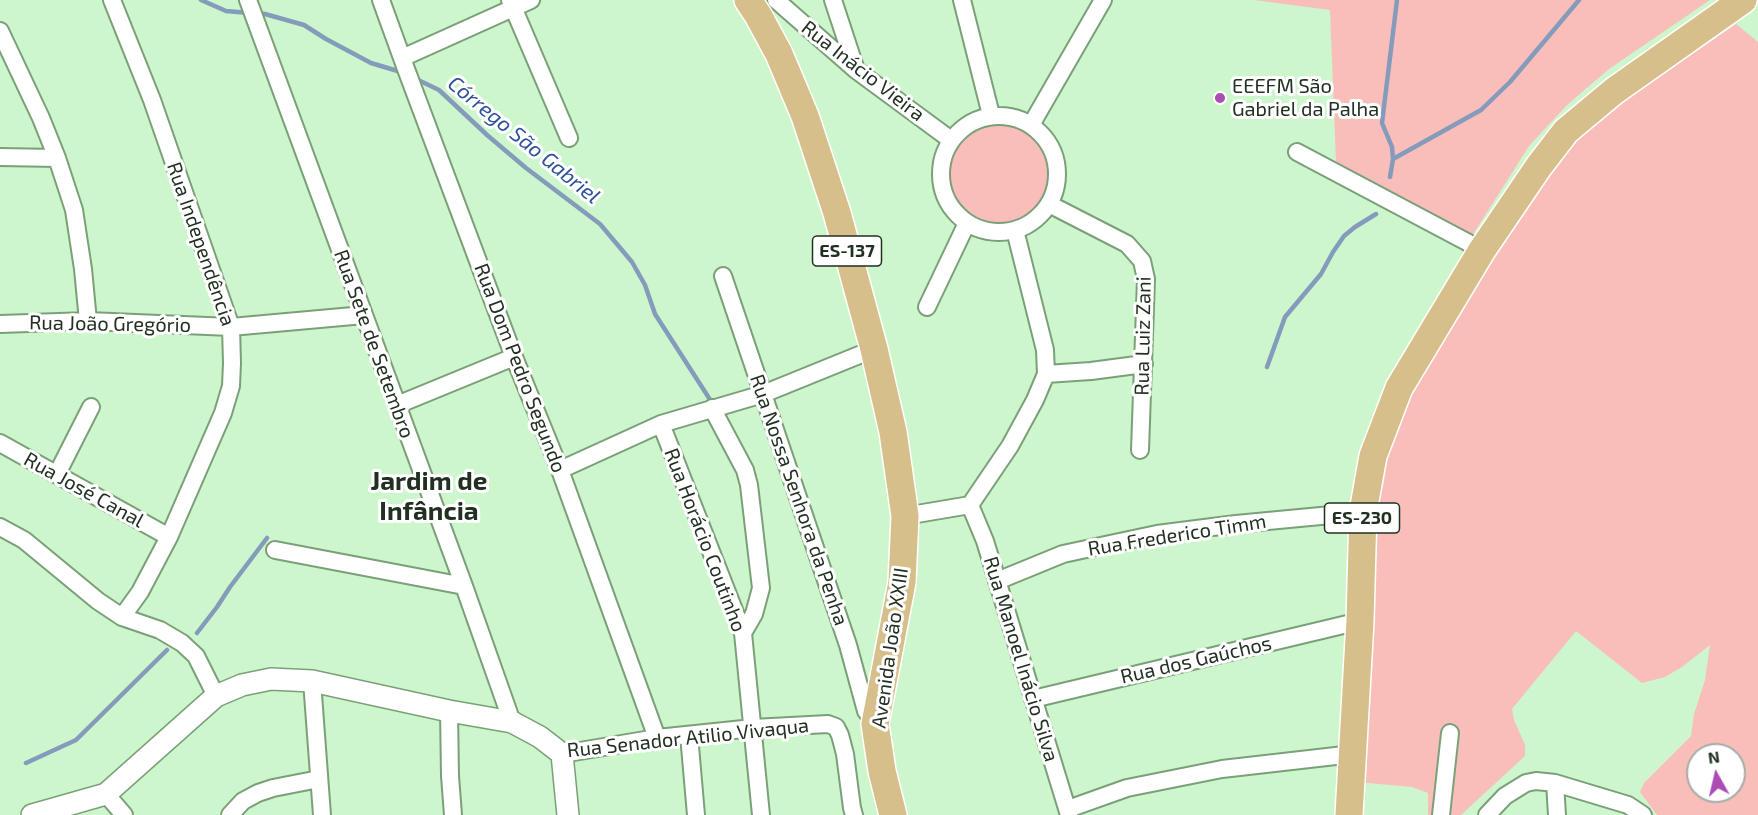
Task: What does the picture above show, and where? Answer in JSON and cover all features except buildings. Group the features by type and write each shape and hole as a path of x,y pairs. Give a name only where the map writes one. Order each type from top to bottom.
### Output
{"main road":[{"name":"ES-137","path":"748,0 779,54 805,116 837,213 874,349 893,432 905,516"},
{"name":"ES-230","path":"1349,815 1360,621 1363,512 1373,456 1400,388 1482,250 1539,166 1566,131 1614,91 1743,0"},
{"name":"Avenida João XXIII","path":"893,815 882,771 875,724 902,582 905,516"}],"street":[{"name":"Rua Independência","path":"112,0 152,100 231,327 232,363 231,386 223,413 169,537 140,592 122,617"},
{"name":"Rua Sete de Setembro","path":"248,0 512,722"},
{"name":"Rua Dom Pedro Segundo","path":"381,0 514,357 560,470 657,738"},
{"path":"404,64 512,3 531,0"},
{"name":"Rua Inácio Vieira","path":"776,0 856,70 951,140"},
{"path":"833,0 856,70"},
{"path":"962,0 991,115"},
{"path":"1031,125 1101,2"},
{"path":"512,3 569,138"},
{"path":"0,31 41,118 74,210 88,321"},
{"path":"991,115 1014,117 1031,125 1042,133 1053,149 1058,168 1057,187 1049,204 1040,216 1015,230 999,232 982,230 967,223 953,210 944,194 940,175 943,156 951,140 966,126 991,115"},
{"path":"1297,152 1482,250"},
{"path":"0,157 57,158"},
{"name":"Rua Luiz Zani","path":"1049,204 1127,244 1142,261 1146,279 1140,450"},
{"path":"927,307 967,223"},
{"path":"905,516 970,505 1010,446 1046,374 1045,350 1015,230"},
{"name":"Rua Nossa Senhora da Penha","path":"723,276 848,645 867,711 875,724"},
{"name":"Rua João Gregório","path":"0,324 88,321 231,327 364,315"},
{"path":"560,470 661,424 763,394 874,349"},
{"path":"397,405 514,357"},
{"path":"1046,374 1143,364"},
{"path":"57,474 91,407"},
{"path":"712,408 745,470 749,485 761,588 754,614 743,633"},
{"name":"Rua Horácio Coutinho","path":"661,424 743,633 761,815"},
{"name":"Rua José Canal","path":"0,443 169,537"},
{"name":"Rua Manoel Inácio Silva","path":"970,505 985,541 1069,812"},
{"name":"Rua Frederico Timm","path":"997,581 1063,554 1157,534 1247,522 1363,512"},
{"path":"0,527 24,540 98,602 122,617 160,630 182,643 196,656 216,696"},
{"path":"275,550 464,586"},
{"name":"Rua dos Gaúchos","path":"1033,699 1360,621"},
{"name":"Rua Senador Atilio Vivaqua","path":"106,794 216,696 242,685 272,679 312,681 449,711 512,722 540,737 562,754 657,738 753,728 828,724 836,728 840,735 854,815"},
{"path":"312,681 322,815"},
{"path":"449,711 453,815"},
{"path":"1441,815 1450,733"},
{"path":"689,735 696,815"},
{"path":"562,754 568,815"},
{"path":"1069,812 1127,788 1222,769 1353,754"},
{"path":"230,815 243,801 258,793 319,779"},
{"path":"1487,815 1505,796 1526,783 1536,781 1555,783 1628,805 1643,815"},
{"path":"1555,783 1557,815"},
{"path":"32,815 106,794 124,815"}],"shaded area":[{"path":"1254,0 1710,0 1609,69 1567,105 1529,146 1472,236 1438,220 1336,162 1330,10"},
{"path":"1736,24 1758,42 1758,815 1657,815 1640,792 1644,783 1691,736 1694,714 1705,680 1710,645 1665,677 1642,683 1576,631 1512,709 1514,720 1525,745 1525,756 1461,815 1428,815 1428,793 1412,787 1357,782 1375,493 1396,420 1473,286 1567,149 1597,119"},
{"path":"999,121 1019,125 1028,130 1042,144 1047,153 1051,173 1047,193 1042,202 1028,216 1019,221 999,225 979,221 970,216 956,202 951,193 947,173 951,153 956,144 970,130 979,125"}],"waterway":[{"name":"Córrego São Gabriel","path":"201,0 226,11 249,13"},
{"path":"1390,177 1392,147 1382,123 1397,0"},
{"path":"1393,159 1481,110 1510,82 1579,0"},
{"name":"Córrego São Gabriel","path":"257,13 304,25 371,63 401,72"},
{"name":"Córrego São Gabriel","path":"414,78 439,90 526,168 600,224 632,262 645,285 655,314 709,398"},
{"path":"1267,367 1285,317 1321,274 1344,236 1376,214"},
{"path":"197,633 267,538"},
{"path":"26,763 76,740 167,650"}],"place":[{"name":"EEEFM São Gabriel da Palha","path":"1220,98"}],"district":[{"name":"Jardim de Infância","path":"429,496"}]}
